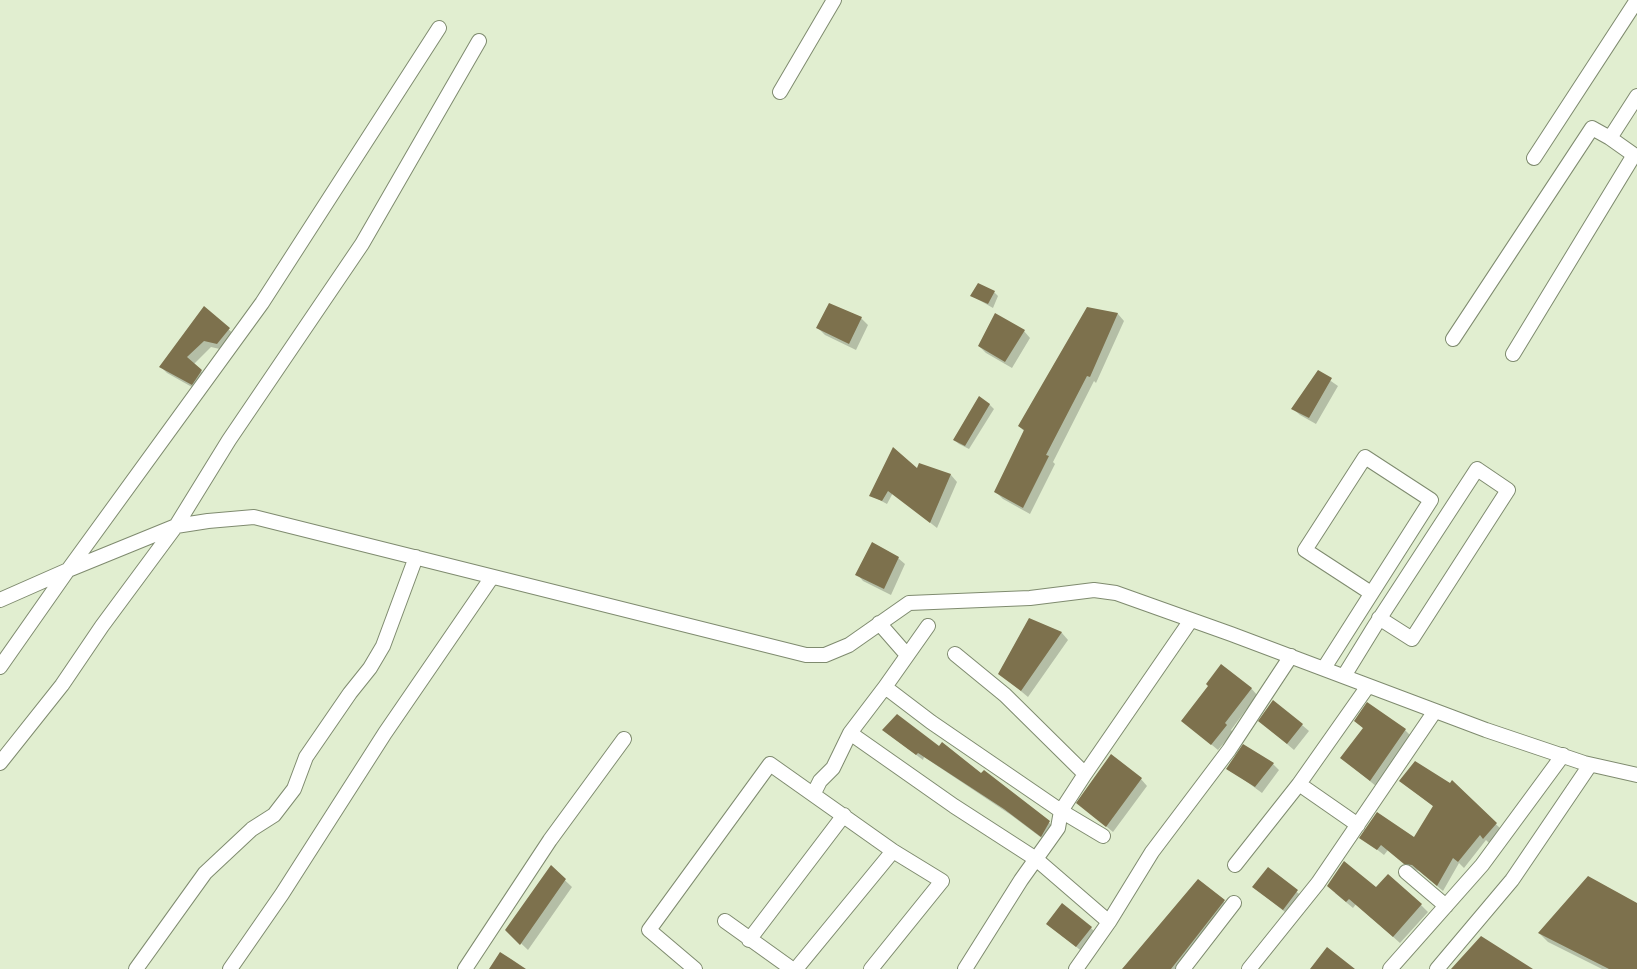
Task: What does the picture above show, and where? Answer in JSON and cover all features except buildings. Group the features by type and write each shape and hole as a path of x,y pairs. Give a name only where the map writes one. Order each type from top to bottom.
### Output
{"street":[{"path":"780,92 834,0"},
{"path":"1534,158 1637,0"},
{"path":"0,667 262,303 440,28"},
{"path":"0,763 62,685 102,626 176,526 229,440 362,244 479,41"},
{"path":"1610,138 1637,96"},
{"path":"1453,339 1592,128 1634,155 1513,354"},
{"path":"1324,668 1431,500 1365,457 1305,550 1371,593"},
{"path":"1344,676 1379,618 1477,469 1508,490 1412,639 1379,618"},
{"path":"0,600 176,526 208,521 254,518 416,556 806,656 825,655 849,645 909,603 1030,598 1094,590 1116,593 1292,656 1435,711 1590,765 1637,776"},
{"path":"136,969 205,873 252,829 274,815 294,789 306,757 350,693 370,668 383,646 416,556"},
{"path":"230,969 282,894 385,733 492,577"},
{"path":"965,969 1058,828 1061,811 1085,774 1192,620"},
{"path":"879,623 907,655"},
{"path":"814,793 820,781 833,768 850,733 928,626"},
{"path":"955,654 1005,695 1085,774"},
{"path":"1076,969 1109,922 1152,852 1229,750 1292,656"},
{"path":"1235,865 1299,784 1368,686"},
{"path":"885,687 931,722 1061,811 1103,836"},
{"path":"1249,969 1318,883 1435,711"},
{"path":"850,733 954,806 1036,859 1109,922"},
{"path":"465,969 550,840 624,739"},
{"path":"1390,969 1482,865 1563,755"},
{"path":"695,969 649,930 770,764 814,793 893,851 942,880 871,969"},
{"path":"1437,969 1512,880 1590,765"},
{"path":"1299,784 1358,825"},
{"path":"749,940 844,815"},
{"path":"796,969 893,851"},
{"path":"1406,872 1446,906"},
{"path":"1183,969 1234,903"},
{"path":"725,921 792,969"}]}
